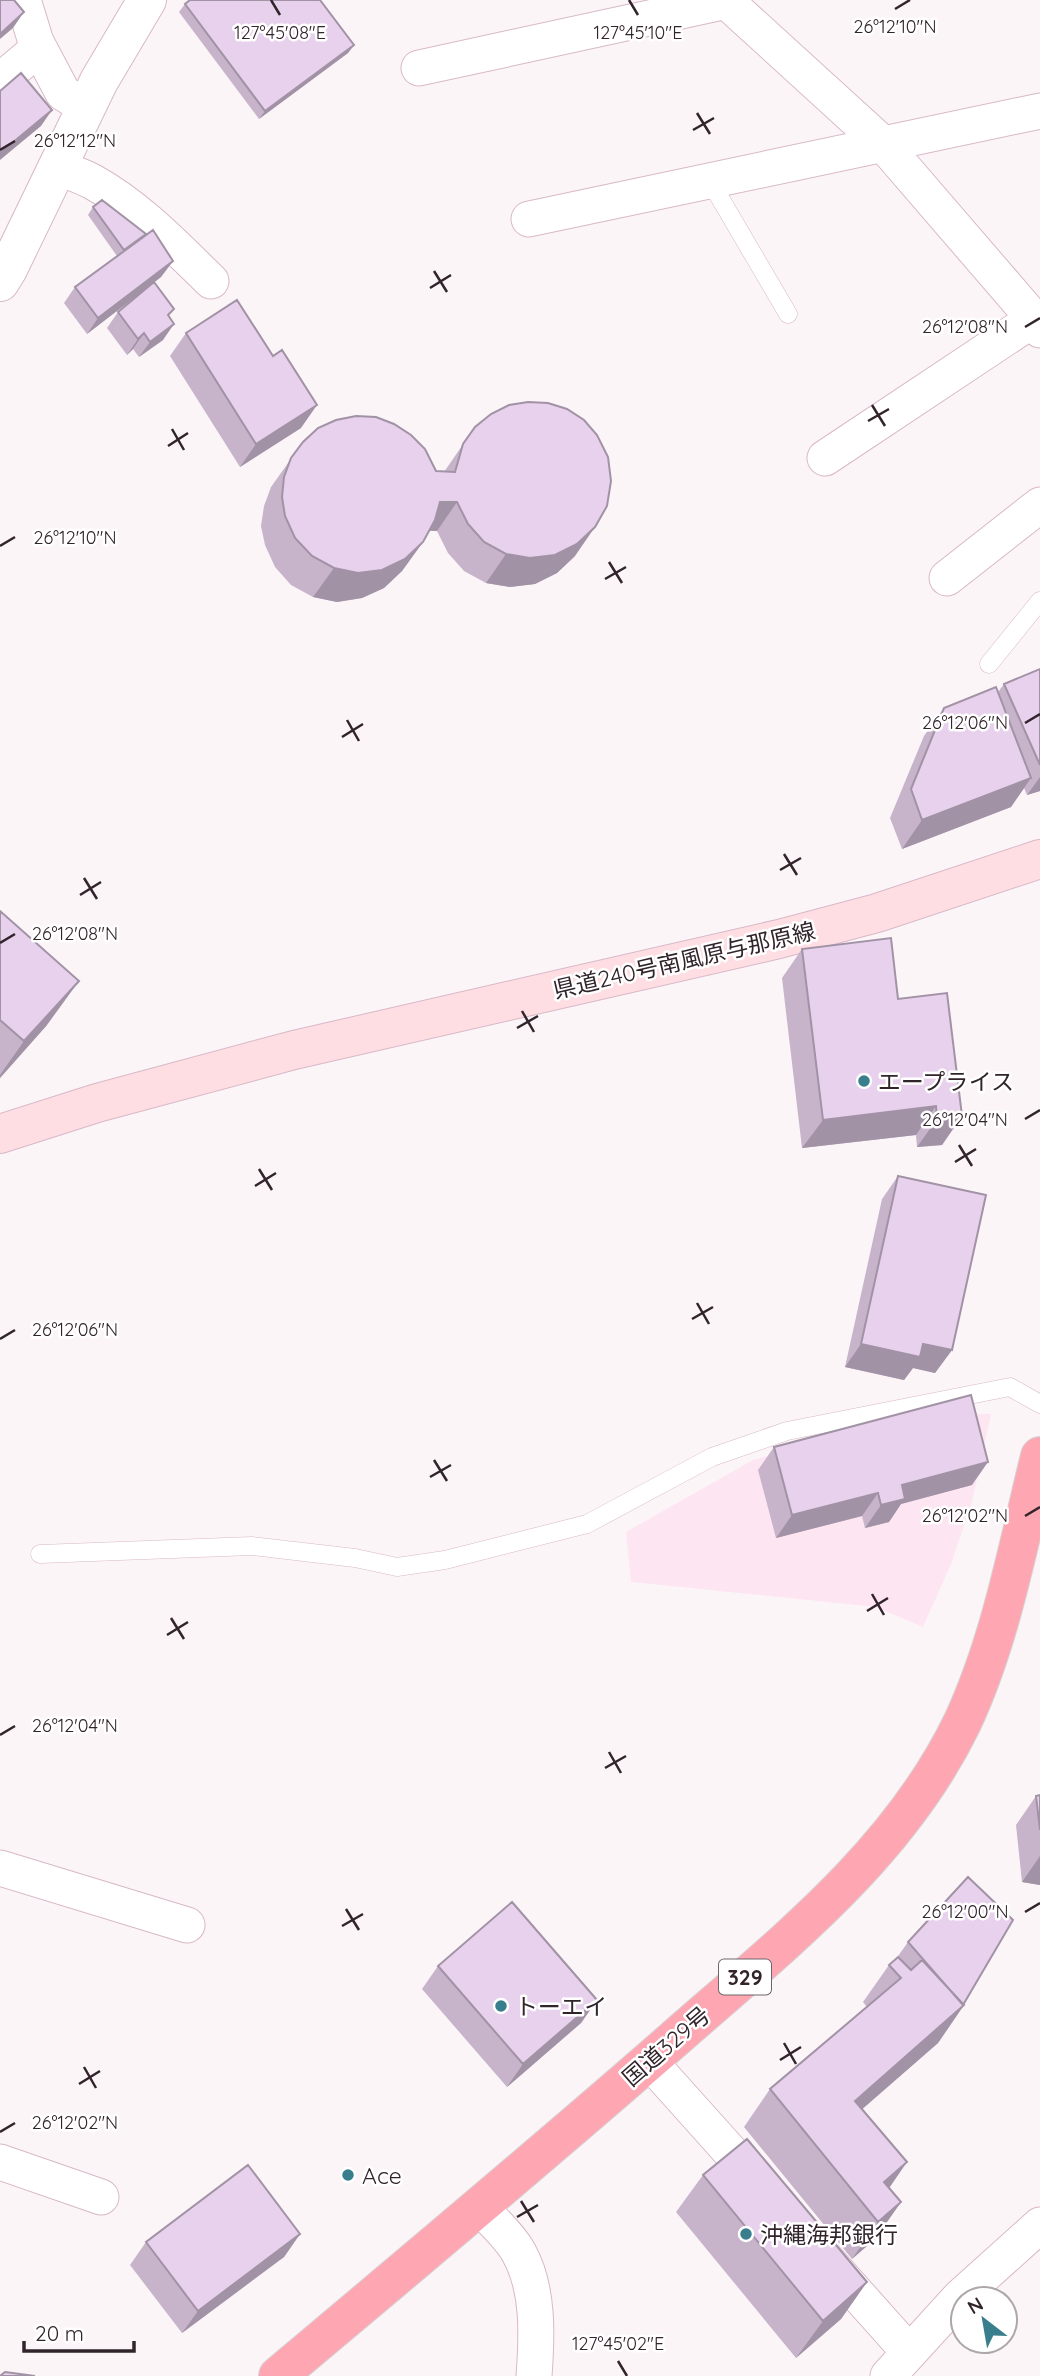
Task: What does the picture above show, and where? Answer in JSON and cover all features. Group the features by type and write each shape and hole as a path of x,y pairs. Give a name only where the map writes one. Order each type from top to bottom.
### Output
{"highway":[{"name":"国道329号","path":"278,2376 649,2061 823,1908 876,1852 917,1800 961,1723 993,1640 1040,1457"}],"main road":[{"name":"県道240号南風原与那原線","path":"0,1134 97,1103 294,1050 779,939 877,913 1040,859"}],"street":[{"path":"23,0 39,48 63,93 86,107"},
{"path":"0,282 99,81 147,0"},
{"path":"419,68 728,0 884,145 1038,320 825,458"},
{"path":"0,81 39,48"},
{"path":"529,219 1040,111"},
{"path":"58,167 94,183 120,201 161,232 211,281"},
{"path":"947,578 1040,505"},
{"path":"0,1868 187,1925"},
{"path":"649,2061 779,2207"},
{"path":"0,2162 101,2197"},
{"path":"480,2207 518,2251 530,2279 535,2307 534,2376"},
{"path":"807,2238 898,2364 960,2297 1040,2225"}],"lane":[{"path":"710,181 788,314"},
{"path":"989,664 1040,600"},
{"path":"40,1554 251,1546 397,1567 445,1560 587,1524 712,1457 787,1431 1010,1387 1040,1404"}],"shaded area":[{"path":"941,1414 991,1414 972,1502 951,1564 923,1627 876,1607 631,1582 626,1532 753,1460 855,1432"}],"building":[{"path":"0,0 14,0 24,12 0,34"},
{"path":"190,0 320,0 354,45 265,111 185,4"},
{"path":"21,73 52,110 0,153 0,91"},
{"path":"102,200 146,234 124,250 93,207"},
{"path":"153,230 173,261 98,318 75,287"},
{"path":"154,282 174,309 168,315 174,324 150,342 144,333 138,339 118,312"},
{"path":"237,300 273,356 282,350 317,405 256,444 186,333"},
{"path":"548,403 567,409 584,420 597,435 608,457 611,481 607,506 595,527 577,544 555,555 530,558 506,554 484,542 468,524 457,502 440,502 435,520 423,542 405,559 382,570 358,573 334,568 312,556 295,538 285,516 282,497 284,477 291,458 318,428 336,420 356,416 376,417 411,435 425,449 436,471 455,472 463,444 475,427 491,414 509,405"},
{"path":"1040,669 1040,765 1004,684"},
{"path":"996,687 1031,778 922,820 911,789 944,708"},
{"path":"0,911 79,981 24,1041 0,1020"},
{"name":"エープライス","path":"891,938 898,999 947,993 962,1116 937,1119 936,1106 823,1120 802,949"},
{"path":"898,1176 986,1195 952,1350 923,1344 920,1357 861,1344"},
{"path":"971,1395 988,1462 902,1485 905,1499 881,1505 878,1493 792,1515 774,1447"},
{"path":"1040,1795 1040,1830 1036,1796"},
{"path":"968,1877 1013,1920 963,2005 908,1942"},
{"name":"トーエイ","path":"512,1902 597,2000 523,2064 438,1966"},
{"path":"898,1957 911,1970 922,1960 964,2005 855,2101 907,2162 884,2182 901,2202 878,2222 770,2089 901,1978 889,1965"},
{"path":"747,2139 867,2282 823,2321 703,2175"},
{"path":"248,2165 300,2234 198,2311 146,2242"},
{"path":"5,2372 35,2376 0,2376"}],"place":[{"name":"エープライス","path":"864,1081"},
{"name":"トーエイ","path":"501,2006"},
{"name":"Ace","path":"348,2175"},
{"name":"沖縄海邦銀行","path":"746,2234"}]}
